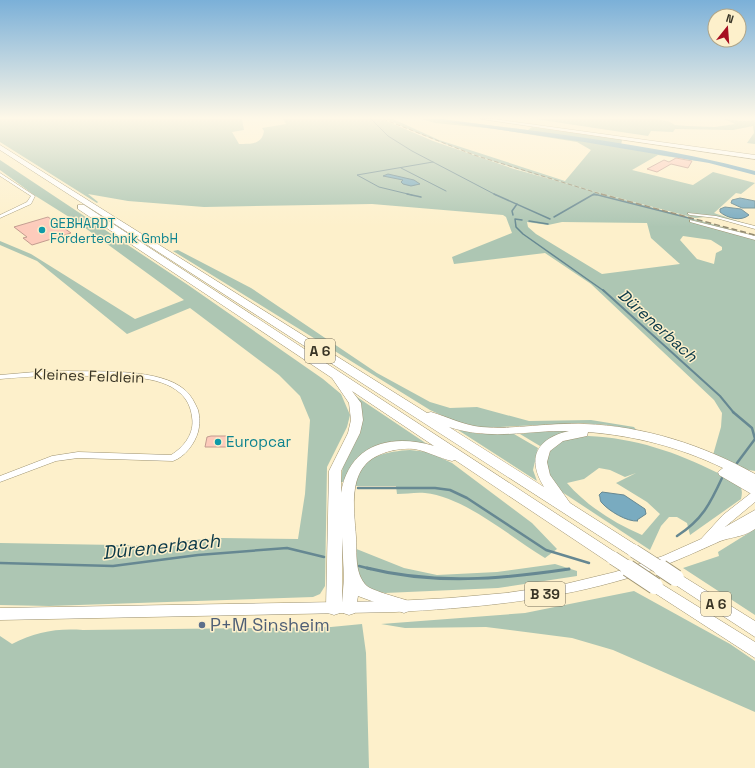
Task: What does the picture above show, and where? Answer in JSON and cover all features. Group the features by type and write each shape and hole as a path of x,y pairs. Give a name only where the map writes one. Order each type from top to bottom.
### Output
{"highway":[{"name":"A 6","path":"1,155 755,651"},
{"name":"A 6","path":"12,155 567,508 755,630"},
{"path":"332,372 355,403 357,420 354,433 338,464 351,577 342,608"},
{"path":"407,406 457,426 486,431 512,431 571,427 626,432 687,448 752,477"},
{"path":"567,508 542,472 541,466 544,450 557,438 581,433 625,437 685,454 718,468 755,491"},
{"path":"342,608 342,492 353,472 365,457 373,452 397,445 413,445 430,449 471,464"},
{"path":"351,577 362,591 404,606"}],"main road":[{"path":"734,155 755,158"},
{"name":"B 39","path":"700,545 727,518 755,496"},
{"name":"B 39","path":"0,614 342,608 482,602 569,589 621,576 700,545 721,535 755,514"},
{"path":"721,535 742,532 755,523"}],"street":[{"path":"0,174 33,196 29,203 0,217"},
{"path":"690,214 716,217 755,228"},
{"path":"692,222 755,238"},
{"name":"Kleines Feldlein","path":"0,377 48,373 147,376 167,383 182,391 189,398 195,408 196,421 191,440 184,452 173,458 78,454 55,458 0,479"}],"green space":[{"path":"20,155 473,155 514,169 755,236 755,471 742,469 713,455 721,427 722,413 714,400 591,284 545,253 454,264 452,257 512,233 506,217 503,215 372,204 204,207 128,201 88,194 98,202 97,203","holes":["527,222 548,225 562,222 647,223 651,238 680,264 602,274 536,234 528,227","683,236 711,240 722,247 722,250 716,253 714,264 697,259 680,240"]},
{"path":"475,155 485,155 565,181 587,155 675,155 700,159 698,161 658,155 632,170 693,185 713,172 755,183 741,194 736,193 714,213 755,227 716,216 695,218 499,163"},
{"path":"0,160 188,285 323,379 341,394 350,415 347,427 327,467 325,586 320,594 313,597 49,606 0,605 0,543 175,546 177,541 222,538 298,539 305,494 310,420 300,396 279,375 190,308 127,334 37,261 0,245 0,241 31,254 135,319 184,300 77,222 34,195 0,170"},
{"path":"178,250 251,288 377,373 430,402 450,408 477,407 529,421 591,420 634,427 637,431 608,425 579,423 480,428 454,421 430,410 173,251"},
{"path":"354,395 430,446 363,453 355,460 343,482 341,482 343,464 358,432"},
{"path":"579,429 559,434 540,446 520,434 543,431"},
{"path":"458,430 480,434 514,434 538,448 533,470 537,481"},
{"path":"588,436 605,437 639,443 655,447 687,459 735,481 741,489 741,499 690,535 687,523 677,517 669,517 661,526 650,550 562,492 547,475 546,462 548,455 556,445 569,438","holes":["599,468 610,470 625,477 636,473 616,483 647,502 660,514 642,535 621,525 602,513 583,499 567,483 584,479"]},
{"path":"410,450 428,452 452,463 532,523 557,549 545,558 487,519 456,502 440,496 425,493 397,494 396,486 356,486 360,468 366,462 383,454"},
{"path":"755,529 755,615 683,568 719,556 718,552"},
{"path":"354,548 404,568 437,575 497,572 555,564 577,571 577,576 498,588 385,593 371,590 357,578"},
{"path":"634,591 730,644 755,661 755,712 613,650 572,638 486,627 405,628 381,624 525,613"},
{"path":"362,624 366,653 369,768 0,768 0,636 12,644 29,636 55,630 331,627"}],"water":[{"path":"388,174 414,180 420,184 411,186 403,184 401,182 403,180 383,176"},
{"path":"740,198 755,201 755,208 742,208 731,203 732,200"},
{"path":"725,207 741,209 749,215 738,219 726,216 720,212 720,209"},
{"path":"602,492 624,495 645,509 646,514 637,520 638,521 629,520 618,515 601,502 599,495"}],"building":[{"path":"676,158 692,161 688,168 671,164 657,172 647,169 664,160 669,162"},
{"name":"GEBHARDT Fördertechnik GmbH","path":"48,217 71,233 32,245 23,238 27,237 14,227"},
{"name":"Europcar","path":"232,436 230,447 205,447 207,437"}],"waterway":[{"name":"Dürenerbach","path":"419,155 433,162"},
{"path":"672,155 709,161 755,173"},
{"path":"412,195 379,187 357,175 433,162"},
{"name":"Dürenerbach","path":"433,162 495,194"},
{"path":"401,168 446,191"},
{"path":"407,194 421,197"},
{"name":"Dürenerbach","path":"495,194 517,204"},
{"path":"554,217 594,194 693,219"},
{"name":"Dürenerbach","path":"513,215 512,211 517,204"},
{"name":"Dürenerbach","path":"517,204 550,219"},
{"name":"Dürenerbach","path":"522,220 515,219 516,227 523,234 604,291"},
{"path":"529,221 548,224"},
{"name":"Dürenerbach","path":"603,290 720,396 734,412"},
{"name":"Dürenerbach","path":"734,412 752,428 755,439 737,463"},
{"name":"Dürenerbach","path":"677,536 693,524 704,511 722,478"},
{"path":"358,488 435,488 450,490 467,498 546,550 589,563"},
{"name":"Dürenerbach","path":"0,563 113,566 198,555 287,548 324,557"},
{"name":"Dürenerbach","path":"359,566 367,568"},
{"name":"Dürenerbach","path":"367,568 417,577 468,579 544,573 569,569"},
{"name":"Dürenerbach","path":"367,568 371,569"}],"railway":[{"path":"474,155 604,195"},
{"path":"601,194 755,235"}],"place":[{"name":"GEBHARDT Fördertechnik GmbH","path":"42,230"},
{"name":"Europcar","path":"218,442"},
{"name":"P+M Sinsheim","path":"202,625"}]}
